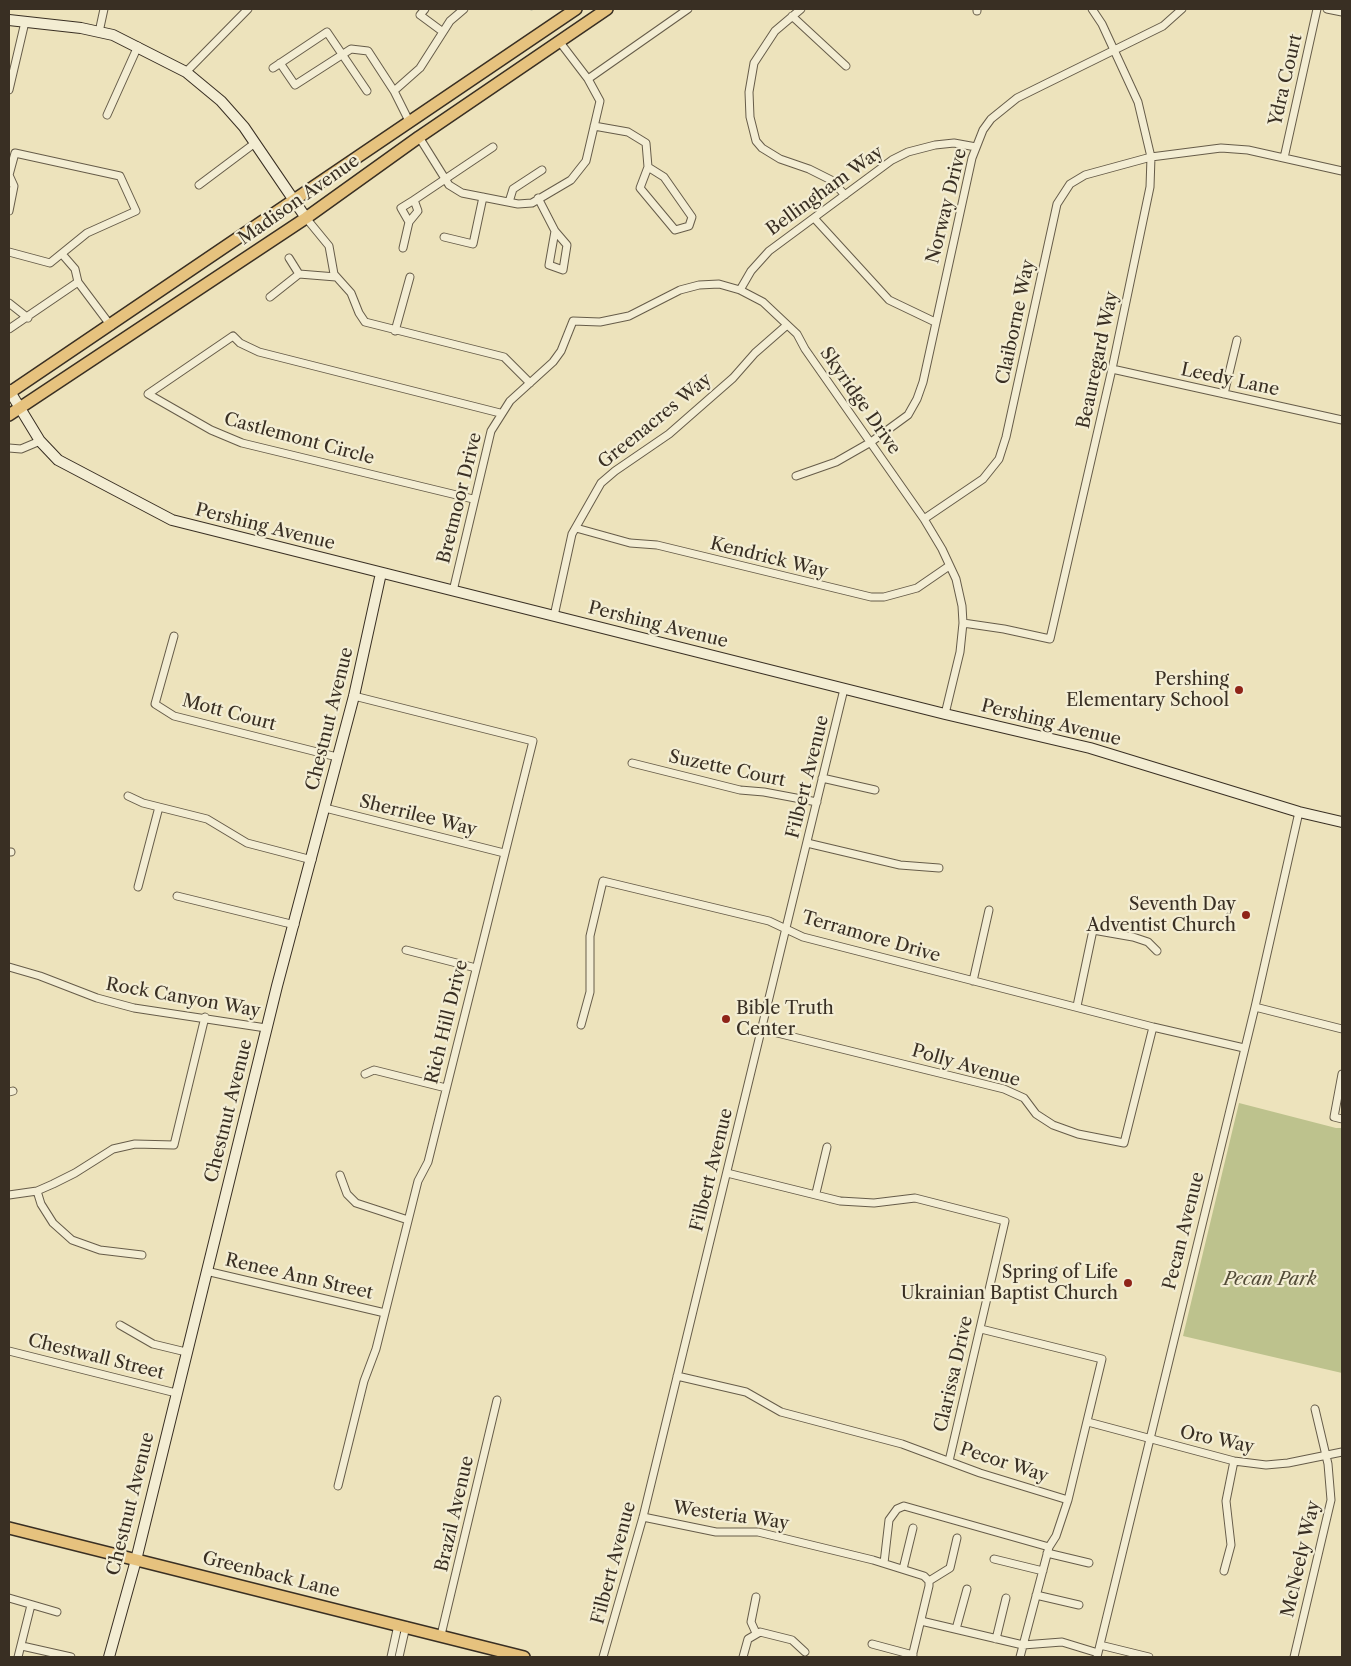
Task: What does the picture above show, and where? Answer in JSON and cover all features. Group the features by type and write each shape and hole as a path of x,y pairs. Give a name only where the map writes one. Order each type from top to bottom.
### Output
{"main road":[{"name":"Madison Avenue","path":"9,392 111,326 576,9"},
{"name":"Madison Avenue","path":"14,412 306,218 419,136 607,9"},
{"name":"Greenback Lane","path":"9,1528 524,1657"}],"street":[{"path":"99,32 104,9"},
{"path":"186,72 248,9"},
{"path":"425,9 420,15 442,32"},
{"path":"394,91 420,68 450,21 464,9"},
{"path":"588,79 688,9"},
{"path":"801,9 775,31 754,63 748,106 756,141 780,159 809,169 831,180 845,195"},
{"name":"Beauregard Way","path":"963,623 1004,629 1050,640 1112,369 1150,187 1151,157 1138,102 1114,50 1092,9"},
{"name":"Norway Drive","path":"796,476 836,462 870,442 908,415 917,399 923,382 976,147 984,130 1006,105 1163,26 1182,9"},
{"name":"Ydra Court","path":"1284,158 1317,9"},
{"path":"1327,9 1342,12"},
{"path":"792,16 846,66"},
{"path":"9,20 99,32 138,46 186,72 220,101 255,143 306,218 329,246 332,271 351,293 359,313 366,322 395,331 504,357 530,383"},
{"path":"9,90 25,22"},
{"path":"273,68 327,32 367,91"},
{"path":"419,136 449,185 462,193 509,202 532,203 576,176 586,161 600,102 588,79 559,41"},
{"path":"107,115 138,46"},
{"path":"280,63 295,84 342,54 356,48 368,51 394,91 410,123"},
{"path":"594,126 628,132 646,143 648,167 640,188 675,230 689,226 692,217 664,177 648,167"},
{"path":"199,185 255,143"},
{"name":"Bellingham Way","path":"740,290 751,271 769,250 876,170 908,152 935,145 954,144 976,147"},
{"path":"409,222 401,208 492,147"},
{"name":"Claiborne Way","path":"924,519 983,479 999,459 1006,437 1059,198 1066,188 1079,178 1151,157 1234,148 1342,171"},
{"path":"9,211 14,186 9,175 11,158 15,153 120,176 136,211 87,233 50,263 9,252"},
{"path":"509,202 513,189 542,170"},
{"path":"444,237 473,244 483,197"},
{"path":"538,198 555,231 567,244 563,270 549,264 555,231"},
{"path":"403,248 409,222 418,211 414,200"},
{"path":"814,218 888,300 935,322"},
{"path":"62,254 75,269 78,282 111,326"},
{"path":"289,258 300,274"},
{"path":"270,297 300,274 336,277"},
{"path":"395,331 410,277"},
{"path":"9,329 28,318 78,282"},
{"name":"Skyridge Drive","path":"573,321 600,322 629,316 680,290 698,285 719,284 740,290 763,302 797,334 805,349 924,519 949,566 960,592 963,623 960,652 945,714"},
{"path":"9,303 28,318"},
{"name":"Bretmoor Drive","path":"453,591 488,438 500,414 510,401 561,351 573,321"},
{"name":"Greenacres Way","path":"554,616 571,540 601,483 615,470 669,434 733,378 755,353 787,325"},
{"name":"Castlemont Circle","path":"473,499 242,443 211,430 148,394 233,336 240,343 259,352 500,414"},
{"path":"1224,394 1237,340"},
{"name":"Leedy Lane","path":"1112,369 1342,420"},
{"name":"Pershing Avenue","path":"9,392 14,412 65,466 172,520 844,689 1090,748 1299,812 1342,822"},
{"path":"9,448 21,449 40,441"},
{"name":"Kendrick Way","path":"576,528 630,543 657,545 872,597 884,597 917,588 949,566"},
{"name":"Chestnut Avenue","path":"109,1657 136,1560 266,1028 295,925 354,696 381,573"},
{"name":"Mott Court","path":"174,636 155,704 174,716 337,757"},
{"name":"Filbert Avenue","path":"603,1657 643,1517 844,689"},
{"name":"Rich Hill Drive","path":"338,1486 364,1381 376,1349 386,1313 418,1181 428,1162 533,741 354,696"},
{"name":"Suzette Court","path":"632,763 740,790 764,792 816,802"},
{"path":"822,778 875,790"},
{"path":"128,796 159,807 207,819 247,843 312,860"},
{"path":"138,887 159,807"},
{"name":"Sherrilee Way","path":"324,808 504,853"},
{"name":"Pecan Avenue","path":"1098,1655 1255,1007 1299,812"},
{"path":"807,843 900,865 939,868"},
{"name":"Terramore Drive","path":"582,1025 590,992 590,936 603,881 769,921 803,937 1153,1027 1244,1048"},
{"path":"176,896 295,925"},
{"path":"973,981 989,910"},
{"path":"1077,1006 1093,930 1133,937 1148,942 1157,951"},
{"path":"406,950 476,968"},
{"name":"Rock Canyon Way","path":"9,967 134,1008 205,1017 266,1028"},
{"path":"1255,1007 1342,1029"},
{"path":"9,1195 37,1191 75,1173 113,1148 135,1144 174,1145 205,1017"},
{"name":"Polly Avenue","path":"761,1029 1004,1089 1024,1098 1036,1114 1053,1125 1078,1134 1124,1144 1153,1027"},
{"path":"365,1074 374,1070 446,1088"},
{"path":"1342,1074 1334,1117 1342,1119"},
{"path":"816,1193 827,1147"},
{"name":"Clarissa Drive","path":"728,1173 816,1193 840,1201 858,1203 915,1198 1005,1221 950,1461"},
{"path":"340,1175 347,1194 356,1203 408,1220"},
{"path":"37,1191 41,1204 52,1223 72,1240 100,1250 142,1255"},
{"name":"Renee Ann Street","path":"206,1271 386,1313"},
{"path":"120,1325 152,1344 186,1352"},
{"name":"Pecor Way","path":"676,1376 746,1392 781,1412 902,1444 980,1474 1068,1500 1102,1359 981,1329"},
{"name":"Chestwall Street","path":"9,1351 176,1393"},
{"name":"Brazil Avenue","path":"441,1635 497,1400"},
{"name":"McNeely Way","path":"1294,1657 1330,1506 1328,1464 1315,1409"},
{"name":"Oro Way","path":"1088,1422 1234,1461 1266,1465 1279,1465 1342,1452"},
{"path":"1224,1571 1230,1551 1226,1501 1234,1461"},
{"path":"1020,1657 1048,1550 1056,1536 1068,1500"},
{"path":"884,1564 889,1520 897,1509 904,1506 1089,1563"},
{"name":"Westeria Way","path":"643,1517 716,1532 758,1532 872,1560 924,1576 929,1581"},
{"path":"903,1569 913,1528"},
{"path":"872,1644 912,1656 929,1581 950,1568 957,1538"},
{"path":"994,1559 1043,1571"},
{"path":"956,1630 967,1589"},
{"path":"1036,1595 1079,1605"},
{"path":"756,1597 751,1624 756,1633"},
{"path":"9,1598 58,1612"},
{"path":"996,1639 1006,1598"},
{"path":"18,1657 31,1605"},
{"path":"921,1621 1022,1645 1062,1642 1098,1655"},
{"path":"391,1657 402,1626"},
{"path":"399,1657 402,1626"},
{"path":"743,1657 747,1641 756,1633 764,1632 792,1640 805,1652"},
{"path":"1100,1645 1149,1657"},
{"path":"22,1646 71,1657"}],"green space":[{"name":"Pecan Park","path":"1239,1103 1342,1128 1342,1373 1183,1336"}],"place":[{"name":"Pershing Elementary School","path":"1239,690"},
{"name":"Seventh Day Adventist Church","path":"1246,915"},
{"name":"Bible Truth Center","path":"726,1019"},
{"name":"Spring of Life Ukrainian Baptist Church","path":"1128,1283"}]}
